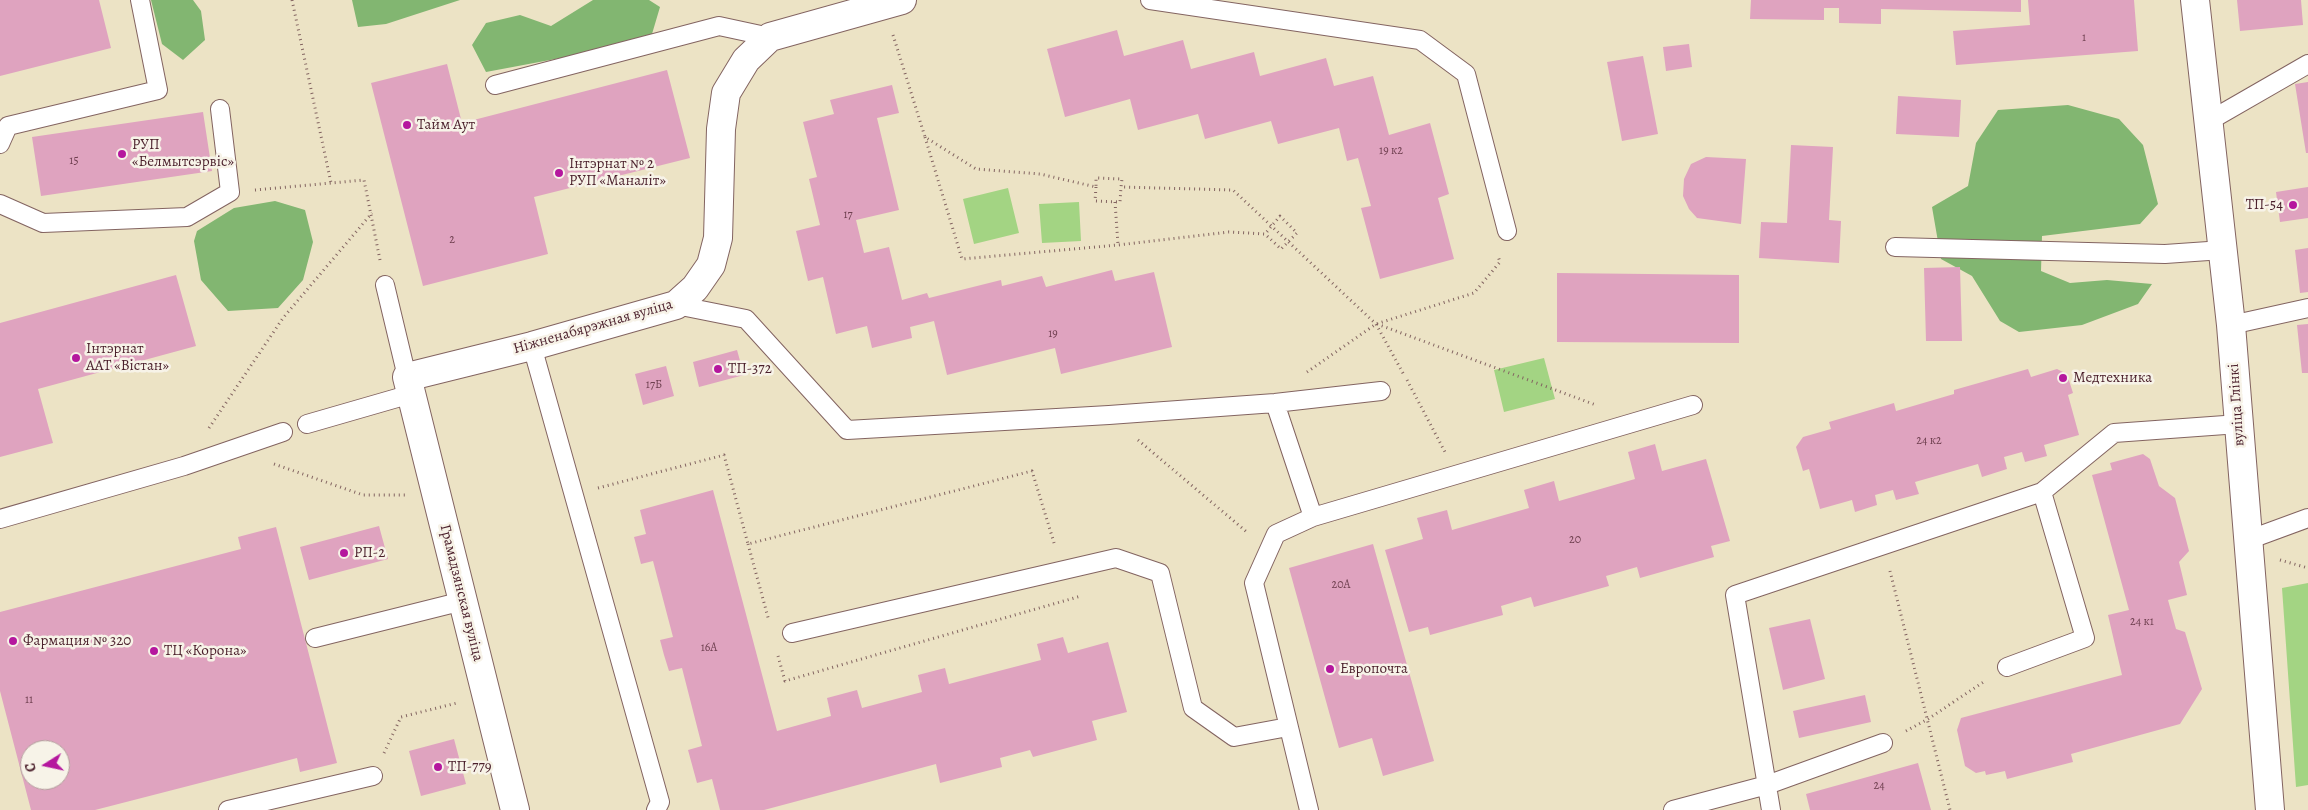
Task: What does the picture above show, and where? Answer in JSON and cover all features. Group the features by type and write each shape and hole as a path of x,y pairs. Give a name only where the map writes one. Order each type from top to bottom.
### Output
{"street":[{"name":"вуліца Глінкі","path":"2195,0 2232,325 2270,810"},
{"name":"Ніжненабярэжная вуліца","path":"409,385 532,346 676,305 695,288 711,265 718,238 721,129 726,92 746,60 770,37 893,2"},
{"name":"Грамадзянская вуліца","path":"409,385 515,810"}],"lane":[{"path":"0,144 8,126 158,90 140,0"},
{"path":"1150,0 1420,40 1466,74 1507,231"},
{"path":"495,85 719,26 770,37"},
{"path":"2209,121 2308,64"},
{"path":"0,204 43,223 187,217 230,192 220,109"},
{"path":"1895,247 2165,254 2223,250"},
{"path":"307,424 409,385 385,285"},
{"path":"676,305 746,320 847,430 1109,415 1275,403 1381,391"},
{"path":"2232,325 2308,308"},
{"path":"532,346 660,802 656,810"},
{"path":"1275,403 1313,518"},
{"path":"1309,810 1254,583 1276,534 1313,518 1693,405"},
{"path":"1771,810 1735,595 2042,492 2114,433 2239,424"},
{"path":"0,519 184,466 283,432"},
{"path":"2007,667 2085,638 2042,492"},
{"path":"2248,540 2308,518"},
{"path":"792,634 1116,558 1160,573 1193,708 1234,737 1288,727"},
{"path":"316,638 463,601"},
{"path":"1673,810 1766,785 1883,743"},
{"path":"228,810 373,776"}],"path":[{"path":"292,0 331,183"},
{"path":"893,2 925,137 962,259 1118,245 1229,232 1265,234 1281,248 1297,233 1280,216 1265,234"},
{"path":"925,137 976,169 1040,174 1096,187"},
{"path":"1096,178 1122,179 1121,187 1120,202 1095,201 1096,178"},
{"path":"230,192 364,180 385,285"},
{"path":"1121,187 1233,190 1376,324 1457,474"},
{"path":"1115,202 1118,245"},
{"path":"184,466 283,318 372,213"},
{"path":"1301,400 1308,371 1376,324 1474,293 1500,262 1498,250"},
{"path":"1376,324 1638,421"},
{"path":"1109,415 1269,551"},
{"path":"234,448 363,495 436,495"},
{"path":"594,489 724,455 748,544 1032,471 1062,570"},
{"path":"1884,544 1950,810"},
{"path":"1883,743 1928,719 2007,667"},
{"path":"373,776 401,717 486,696"}],"green space":[{"path":"151,0 193,0 201,11 205,40 183,60 162,44"},
{"path":"352,0 460,0 386,24 358,27"},
{"path":"593,0 649,0 660,7 652,34 582,54 486,72 472,45 486,23 520,15 551,26"},
{"path":"2068,105 2119,119 2143,145 2158,204 2140,224 2042,236 2041,271 2070,283 2107,280 2152,284 2138,304 2082,325 2019,332 2000,321 1972,276 1941,259 1932,207 1968,186 1976,143 1998,110"},
{"path":"1008,188 1019,233 974,244 963,199"},
{"path":"275,201 305,210 313,242 303,280 278,308 228,311 201,280 194,241 197,231 234,208"},
{"path":"1079,202 1081,241 1042,243 1039,204"},
{"path":"1544,358 1555,399 1504,412 1494,370"},
{"path":"2308,583 2308,785 2296,787 2282,588"}],"building":[{"path":"0,0 99,0 111,48 0,76"},
{"path":"1751,0 2021,0 2021,12 1881,9 1881,24 1839,23 1839,8 1824,8 1824,20 1750,19"},
{"path":"2028,0 2134,0 2138,51 1956,65 1953,31 2030,25"},
{"path":"2237,0 2301,0 2303,25 2240,31"},
{"path":"1117,30 1124,56 1183,40 1191,69 1254,52 1260,76 1326,58 1334,86 1373,76 1389,135 1430,123 1449,194 1438,198 1454,259 1380,279 1361,208 1371,206 1358,158 1347,161 1339,128 1278,144 1271,121 1205,139 1198,114 1138,130 1130,99 1065,117 1047,49"},
{"path":"1689,44 1692,67 1666,71 1663,47"},
{"path":"1643,56 1658,134 1622,141 1607,62"},
{"name":"Інтэрнат № 2 РУП «Маналіт»","path":"447,64 462,123 667,70 690,158 534,197 548,254 423,286 371,83"},
{"path":"2308,82 2308,153 2306,153 2295,84"},
{"path":"892,85 899,113 877,118 899,210 856,220 864,253 889,247 902,300 927,293 929,298 1001,280 1002,286 1042,276 1046,287 1112,270 1115,281 1154,272 1172,347 1061,374 1055,348 947,375 934,321 910,327 912,338 872,348 867,326 836,334 823,277 808,281 796,231 820,225 809,179 817,177 803,122 834,114 830,100"},
{"path":"1898,96 1961,100 1959,137 1896,134"},
{"name":"РУП «Белмытсэрвіс»","path":"203,112 212,171 41,196 32,137"},
{"path":"1791,145 1833,147 1829,220 1841,221 1839,263 1759,258 1761,222 1787,223"},
{"path":"1706,157 1746,159 1741,224 1697,218 1689,209 1683,196 1684,179 1691,164"},
{"name":"ТП-54","path":"2308,187 2308,218 2280,222 2276,192"},
{"path":"2308,248 2308,292 2300,293 2295,250"},
{"path":"1960,267 1962,341 1926,341 1924,268"},
{"path":"1557,273 1739,275 1739,343 1557,342"},
{"name":"Інтэрнат ААТ «Вістан»","path":"176,275 196,346 38,389 53,443 0,457 0,323"},
{"path":"2308,324 2308,373 2302,373 2297,325"},
{"name":"ТП-372","path":"737,350 744,375 699,387 693,362"},
{"path":"666,366 674,396 643,405 635,374"},
{"path":"2028,369 2031,377 2057,369 2067,374 2073,393 2068,395 2079,435 2044,445 2047,456 2025,462 2022,452 2004,457 2007,469 1982,477 1978,464 1915,482 1919,494 1896,500 1893,490 1875,495 1877,505 1855,512 1852,500 1820,509 1809,469 1803,471 1796,447 1803,437 1831,429 1829,422 1894,403 1896,411 1954,394 1954,390"},
{"path":"1655,444 1662,471 1706,459 1730,541 1711,546 1714,557 1640,578 1637,567 1606,576 1609,586 1534,607 1531,597 1501,606 1503,615 1430,635 1428,627 1409,632 1385,550 1423,539 1417,518 1447,510 1452,530 1529,508 1524,490 1554,481 1559,501 1635,479 1628,452"},
{"path":"2143,454 2150,459 2159,486 2175,498 2189,551 2179,562 2187,595 2168,600 2176,629 2185,632 2202,689 2180,724 2071,754 2073,762 2007,779 2005,771 1986,775 1985,771 1976,773 1965,766 1957,730 1961,718 2122,675 2108,615 2129,610 2092,475 2112,470 2110,463"},
{"path":"713,490 777,731 831,716 827,698 857,690 862,708 922,692 918,675 945,668 949,684 1041,660 1037,644 1063,637 1068,653 1108,642 1127,712 1092,721 1097,740 1033,757 1030,750 1000,758 1002,767 940,783 936,764 764,810 720,810 712,779 697,783 688,750 702,746 682,668 669,671 660,640 673,637 653,561 641,564 634,537 646,534 640,510"},
{"name":"РП-2","path":"379,526 388,559 309,580 300,547"},
{"name":"ТЦ «Корона»","path":"276,527 337,763 300,772 297,758 95,810 31,810 26,790 70,790 70,740 20,740 20,768 0,691 0,612 241,549 238,537"},
{"path":"1373,544 1434,761 1383,776 1372,738 1339,748 1289,568"},
{"path":"1810,619 1825,679 1783,690 1769,628"},
{"path":"1865,695 1871,722 1799,738 1793,711"},
{"name":"ТП-779","path":"454,739 466,784 421,796 409,751"},
{"path":"1918,763 1931,810 1810,810 1806,794"}],"place":[{"name":"Тайм Аут","path":"407,125"},
{"name":"РУП «Белмытсэрвіс»","path":"122,154"},
{"name":"Інтэрнат № 2 РУП «Маналіт»","path":"559,173"},
{"name":"ТП-54","path":"2293,205"},
{"name":"Інтэрнат ААТ «Вістан»","path":"76,358"},
{"name":"ТП-372","path":"718,369"},
{"name":"Медтехника","path":"2063,378"},
{"name":"РП-2","path":"344,553"},
{"name":"Фармация № 320","path":"13,641"},
{"name":"ТЦ «Корона»","path":"154,651"},
{"name":"Европочта","path":"1330,669"},
{"name":"ТП-779","path":"438,767"}]}
